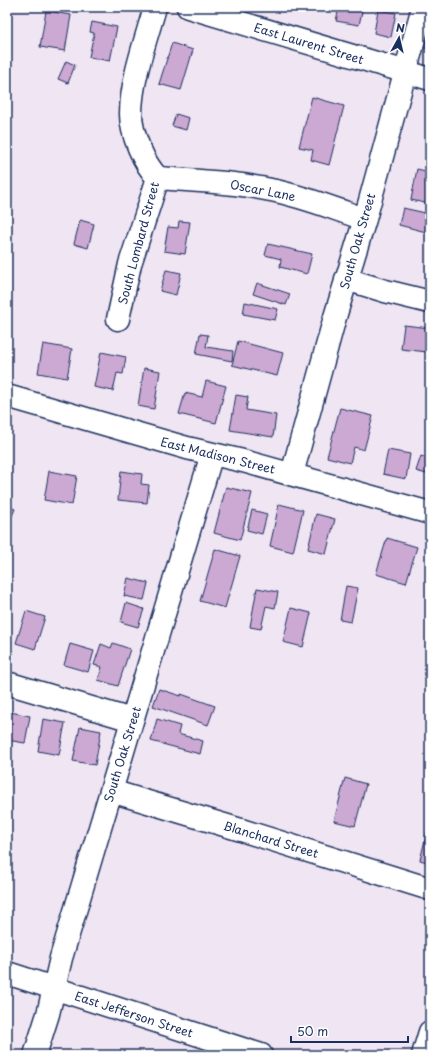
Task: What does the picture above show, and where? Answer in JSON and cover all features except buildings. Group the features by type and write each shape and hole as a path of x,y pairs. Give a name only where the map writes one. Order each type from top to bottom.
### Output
{"street":[{"name":"South Lombard Street","path":"118,319 130,264 158,178 150,170 142,153 135,135 131,116 132,96 155,7"},
{"name":"East Laurent Street","path":"188,7 430,79"},
{"name":"South Oak Street","path":"292,474 307,414 365,219 423,7"},
{"name":"Oscar Lane","path":"158,178 232,183 270,190 289,194 365,219"},
{"path":"346,279 385,291 430,302"},
{"name":"East Madison Street","path":"8,399 186,448 292,474 430,513"},
{"name":"South Oak Street","path":"35,1055 48,1014 61,958 212,454"},
{"path":"7,682 132,720"},
{"name":"Blanchard Street","path":"111,791 241,830 430,890"},
{"name":"East Jefferson Street","path":"7,973 261,1055"},
{"path":"423,1055 430,1032"}]}
